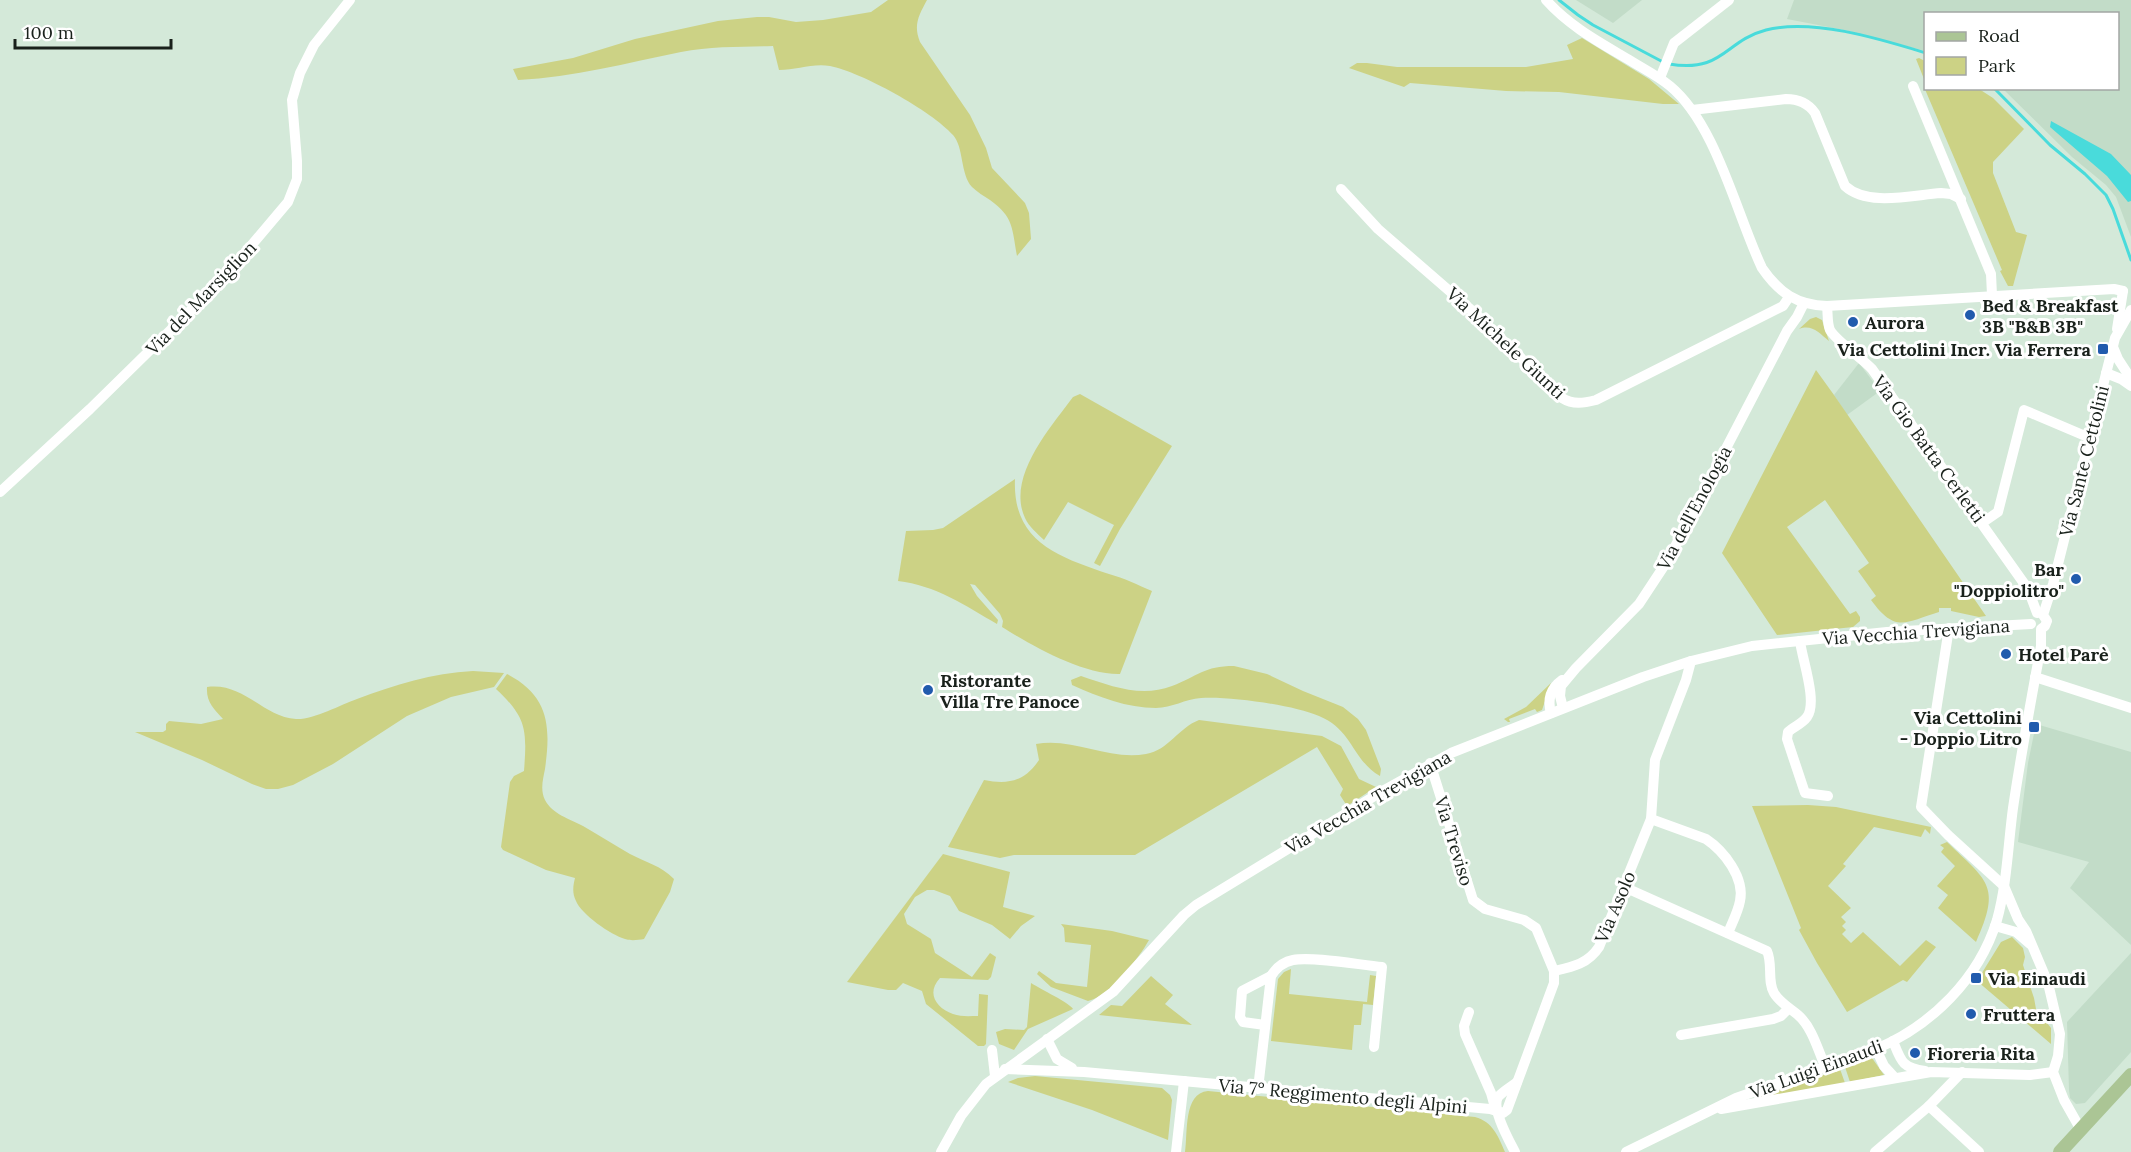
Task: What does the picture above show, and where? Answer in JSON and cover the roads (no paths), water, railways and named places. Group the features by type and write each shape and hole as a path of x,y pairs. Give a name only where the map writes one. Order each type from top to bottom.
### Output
{"main road":[{"path":"2060,1152 2131,1074"}],"street":[{"name":"Via del Marsiglion","path":"0,492 217,286 288,202 297,179 292,100 300,73 314,45 350,0"},
{"path":"1546,0 1582,32 1663,68 1672,87 1692,110 1710,139 1762,268 1771,281 1790,297 1804,303 1827,306 2114,289 2125,292"},
{"path":"1663,68 1670,50 1679,37 1724,6 1729,0"},
{"path":"1913,86 1991,274 1992,295"},
{"path":"1692,110 1786,99 1798,100 1808,105 1815,113 1845,186 1853,193 1873,198 1941,193 1951,194 1961,199"},
{"name":"Via Michele Giunti","path":"1341,189 1378,229 1476,314 1562,398 1572,402 1584,403 1596,400 1783,306 1790,297"},
{"path":"2125,292 2124,304 2131,308"},
{"path":"2125,292 2114,343 2118,359 2131,380"},
{"name":"Via dell'Enologia","path":"1787,331 1790,297"},
{"name":"Via dell'Enologia","path":"1563,708 1560,696 1561,686 1639,604 1659,575 1787,331 1804,303"},
{"name":"Via Gio Batta Cerletti","path":"1827,306 1829,326 1833,333 1872,369 1982,523 2031,596 2040,614"},
{"name":"Via Sante Cettolini","path":"2004,886 2018,775 2041,646 2032,617 2040,614 2053,584 2114,343 2131,308"},
{"path":"2106,373 2131,386"},
{"path":"1982,523 1998,512 2024,410 2090,438"},
{"path":"2031,596 2044,591 2053,584"},
{"name":"Via Vecchia Trevigiana","path":"941,1152 972,1099 995,1076 1113,992 1196,905 1430,763 1563,708 1691,661 1752,646 1949,628 2036,626"},
{"path":"1949,628 1921,807 2004,886 2048,983 2060,1034 2058,1056 2053,1072 2064,1100 2081,1130"},
{"name":"Via Vecchia Trevigiana","path":"1800,641 1811,694 1810,711 1807,717 1788,732 1787,739 1805,793 1828,796"},
{"name":"Via Asolo","path":"1554,971 1577,966 1595,953 1651,819 1655,760 1691,661"},
{"name":"Via dell'Enologia","path":"1551,713 1549,707 1552,690 1576,668"},
{"path":"2035,677 2131,708"},
{"name":"Via Treviso","path":"1430,763 1473,900 1485,909 1524,920 1536,928 1554,971"},
{"path":"1651,819 1707,840 1714,844 1725,857 1737,879 1741,894 1728,933"},
{"name":"Via Luigi Einaudi","path":"1626,1152 1648,1147 1703,1112 1736,1098 1876,1049 1932,1016 1957,991 1975,966 1996,922 2004,886"},
{"path":"1624,887 1767,951 1770,957 1773,992 1804,1022 1825,1066"},
{"path":"1996,922 2018,919"},
{"path":"1996,922 2016,932 2033,947"},
{"path":"1265,1025 1243,1022 1239,1017 1242,991 1271,976 1280,966 1294,959 1382,967 1374,1047"},
{"path":"1515,1152 1496,1101 1500,1094 1517,1081 1554,983 1554,971"},
{"path":"1258,1089 1271,976"},
{"path":"1681,1035 1773,1019 1781,1016 1788,1009"},
{"name":"Via 7° Reggimento degli Alpini","path":"1005,1069 1084,1072 1184,1081 1500,1115 1465,1034 1464,1026 1469,1012"},
{"name":"Via 7° Reggimento degli Alpini","path":"1047,1039 1062,1064 1084,1072"},
{"path":"1893,1041 1902,1062 1907,1067 1931,1072"},
{"path":"1036,1046 1037,1061 1047,1070"},
{"path":"1876,1049 1884,1066 1895,1078"},
{"path":"992,1050 995,1076"},
{"path":"1703,1112 1931,1072 2030,1075 2053,1072"},
{"path":"1875,1152 1929,1106 1962,1072"},
{"path":"1176,1152 1184,1081"},
{"path":"1929,1106 1979,1152"}],"water":[{"path":"2051,121 2111,154 2131,175 2131,201 2128,202 2107,176 2050,127"}],"waterway":[{"path":"1559,0 1593,25 1663,62"},
{"path":"1669,64 1687,66 1701,64 1713,60 1752,35 1784,27 1825,28 1924,52"},
{"path":"1996,90 2050,145 2106,195 2131,260"}],"place":[{"name":"Bed & Breakfast 3B \"B&B 3B\"","path":"1970,315"},
{"name":"Aurora","path":"1853,322"},
{"name":"Via Cettolini Incr. Via Ferrera","path":"2103,349"},
{"name":"Bar \"Doppiolitro\"","path":"2076,579"},
{"name":"Hotel Parè","path":"2006,654"},
{"name":"Ristorante Villa Tre Panoce","path":"928,690"},
{"name":"Via Cettolini - Doppio Litro","path":"2034,727"},
{"name":"Via Einaudi","path":"1976,978"},
{"name":"Fruttera","path":"1971,1014"},
{"name":"Fioreria Rita","path":"1915,1053"}]}
